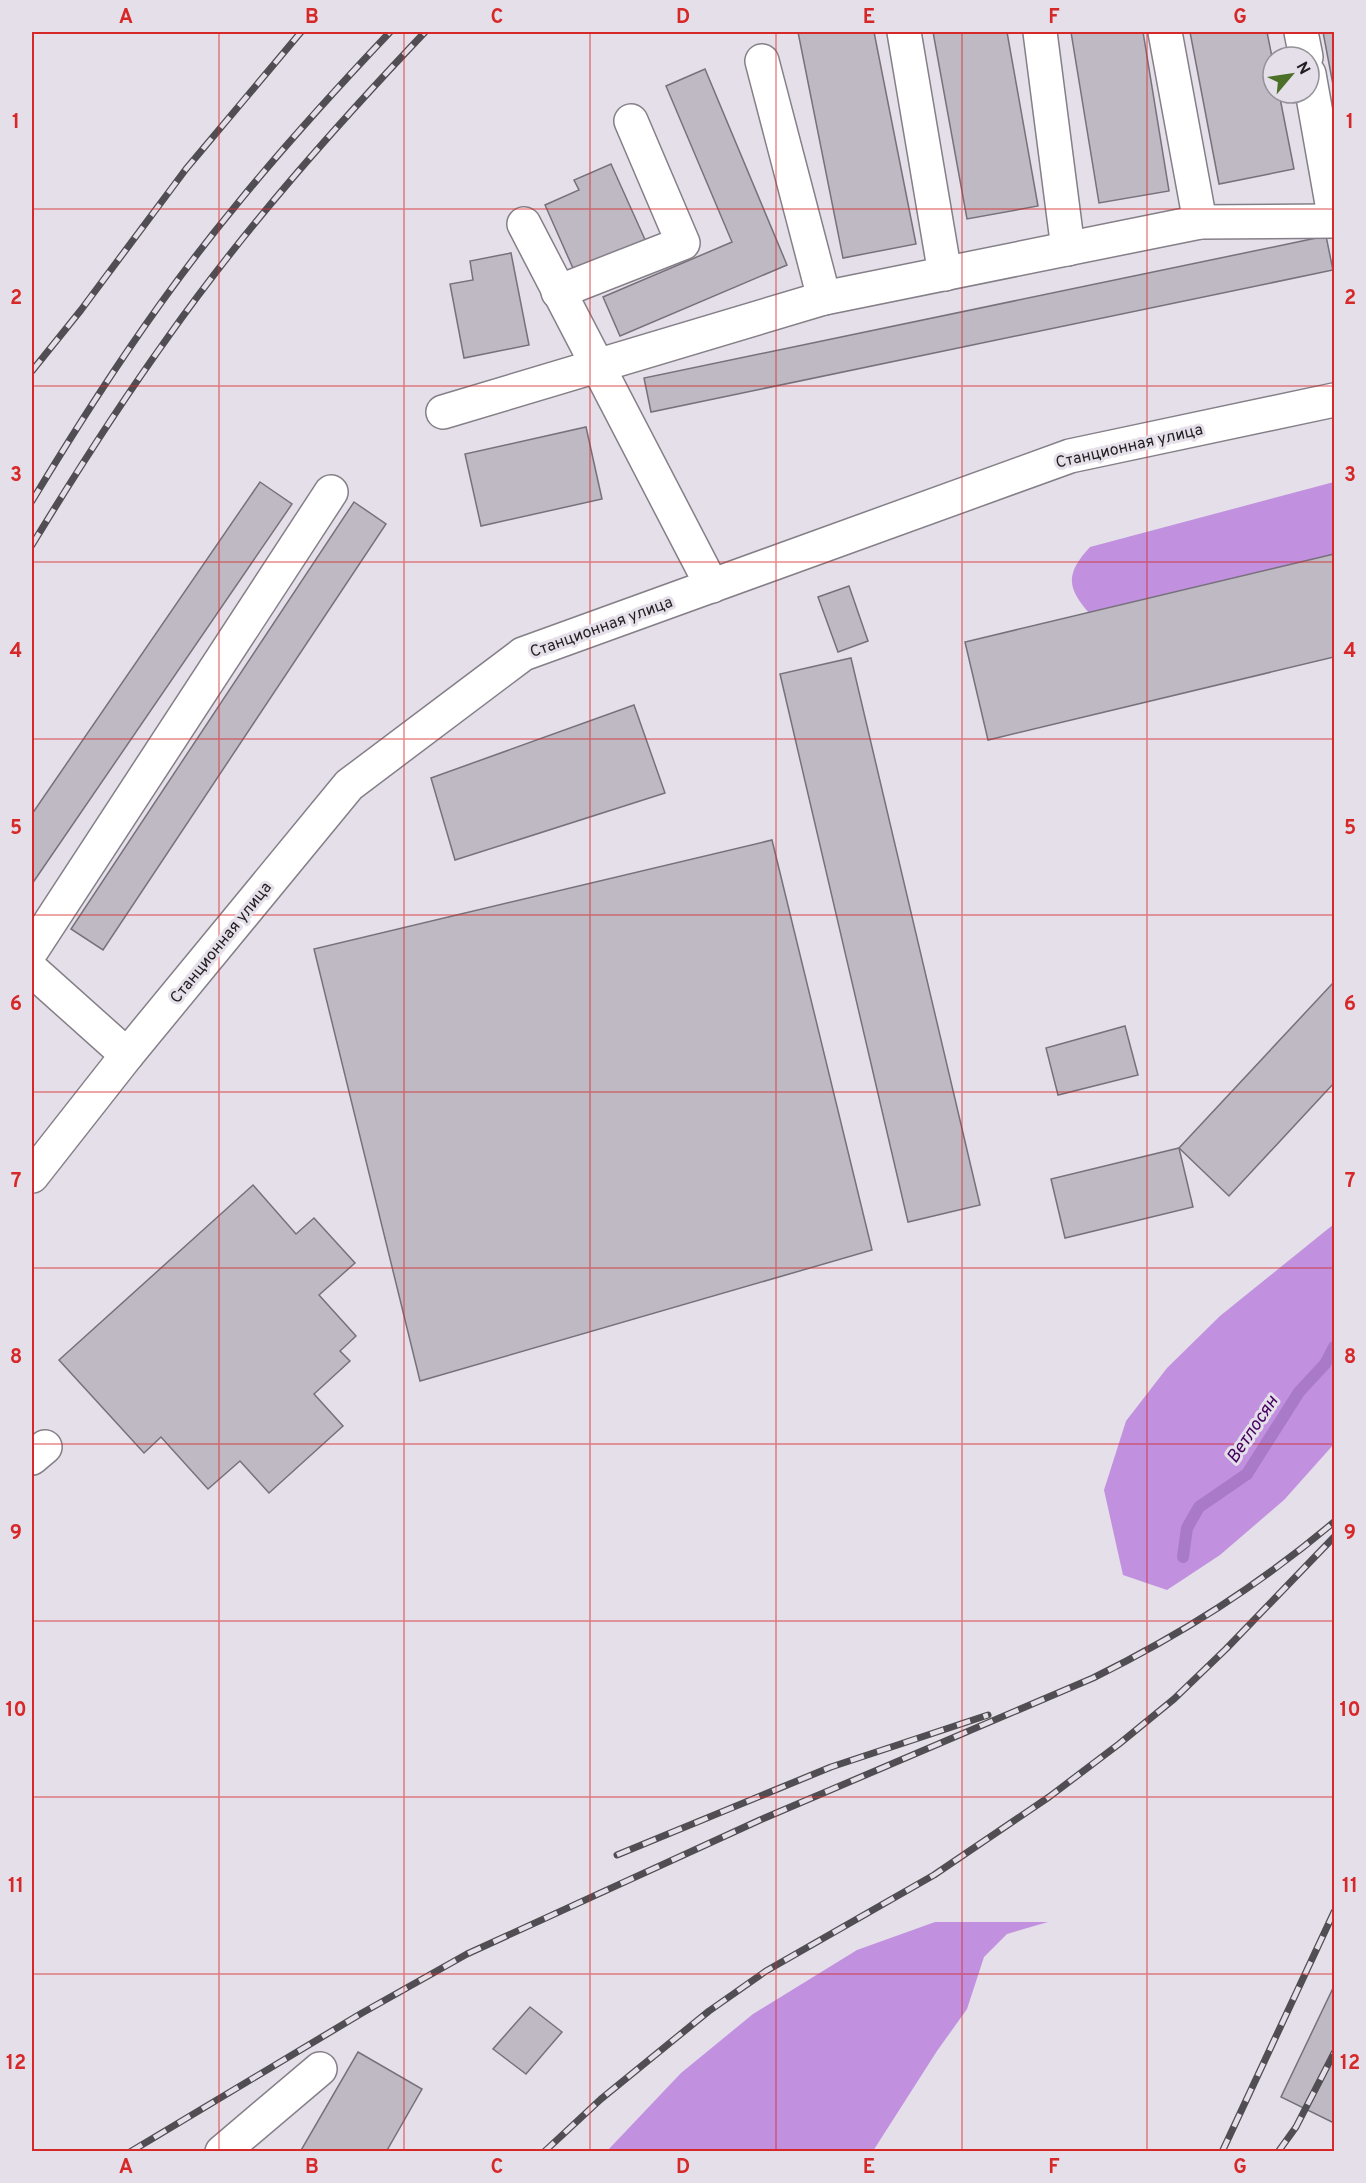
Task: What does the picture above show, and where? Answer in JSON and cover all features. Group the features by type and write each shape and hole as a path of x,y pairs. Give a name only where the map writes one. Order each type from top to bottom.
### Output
{"street":[{"path":"904,32 945,274"},
{"path":"1040,32 1068,249"},
{"path":"1165,32 1200,222"},
{"path":"762,61 824,298"},
{"path":"1315,105 1335,215"},
{"path":"558,292 683,243 631,122"},
{"path":"442,412 824,298 1200,222 1335,221"},
{"path":"524,224 712,586"},
{"name":"Станционная улица","path":"32,1176 349,785 523,654 1070,456 1335,400"},
{"path":"32,950 331,492"},
{"path":"32,969 128,1055"},
{"path":"222,2151 320,2068"}],"shaded area":[{"path":"1334,482 1334,583 1089,613 1081,604 1073,588 1073,572 1090,547"},
{"path":"1334,1224 1334,1444 1284,1500 1220,1555 1167,1590 1123,1575 1104,1490 1126,1421 1167,1368 1220,1316"},
{"path":"935,1922 1048,1922 1007,1934 984,1957 967,2009 937,2051 873,2151 607,2151 681,2073 753,2014 857,1950"}],"building":[{"path":"798,32 874,32 916,244 843,258"},
{"path":"933,32 1007,32 1038,206 967,219"},
{"path":"1071,32 1143,32 1169,191 1099,203"},
{"path":"1190,32 1267,32 1270,45 1261,45 1261,105 1281,105 1294,169 1219,184"},
{"path":"1323,32 1334,32 1334,90"},
{"path":"705,69 787,265 620,336 603,297 732,242 666,86"},
{"path":"611,164 647,244 576,275 545,205 579,190 574,180"},
{"path":"1326,236 1333,270 651,412 644,378"},
{"path":"511,253 529,345 464,358 450,284 473,280 470,261"},
{"path":"586,427 602,499 481,526 465,454"},
{"path":"260,482 292,504 32,884 32,814"},
{"path":"354,502 386,524 103,950 71,929"},
{"path":"1334,554 1334,657 988,740 965,642"},
{"path":"849,586 868,641 838,652 818,597"},
{"path":"851,658 980,1205 908,1222 780,674"},
{"path":"634,705 665,793 455,860 431,778"},
{"path":"772,840 872,1250 420,1381 314,949"},
{"path":"1332,984 1334,986 1334,1083 1229,1196 1179,1148"},
{"path":"1125,1026 1138,1075 1058,1095 1046,1048"},
{"path":"1179,1148 1193,1207 1065,1238 1051,1179"},
{"path":"253,1185 296,1234 314,1218 355,1263 319,1295 356,1336 340,1351 350,1361 314,1394 343,1426 269,1493 240,1461 208,1489 161,1437 144,1453 59,1360"},
{"path":"1334,1986 1334,2123 1281,2097"},
{"path":"530,2007 562,2032 526,2074 493,2049"},
{"path":"358,2052 422,2089 386,2152 300,2152"}],"waterway":[{"name":"Ветлосян","path":"1183,1557 1187,1528 1199,1507 1247,1474 1299,1392 1325,1364 1334,1347"}],"railway":[{"path":"32,371 81,310 186,169 301,32"},
{"path":"32,501 127,351 205,244 290,141 390,32"},
{"path":"32,545 115,414 197,297 291,180 425,32"},
{"path":"130,2152 362,2013 467,1954 760,1820 1093,1678 1126,1661 1158,1644 1248,1588 1334,1522"},
{"path":"544,2152 601,2099 709,2011 766,1971 934,1875 1049,1797 1119,1744 1174,1699 1226,1649 1334,1537"},
{"path":"617,1855 831,1767 988,1715"},
{"path":"1222,2152 1334,1912"},
{"path":"1278,2152 1296,2127 1334,2053"}]}
